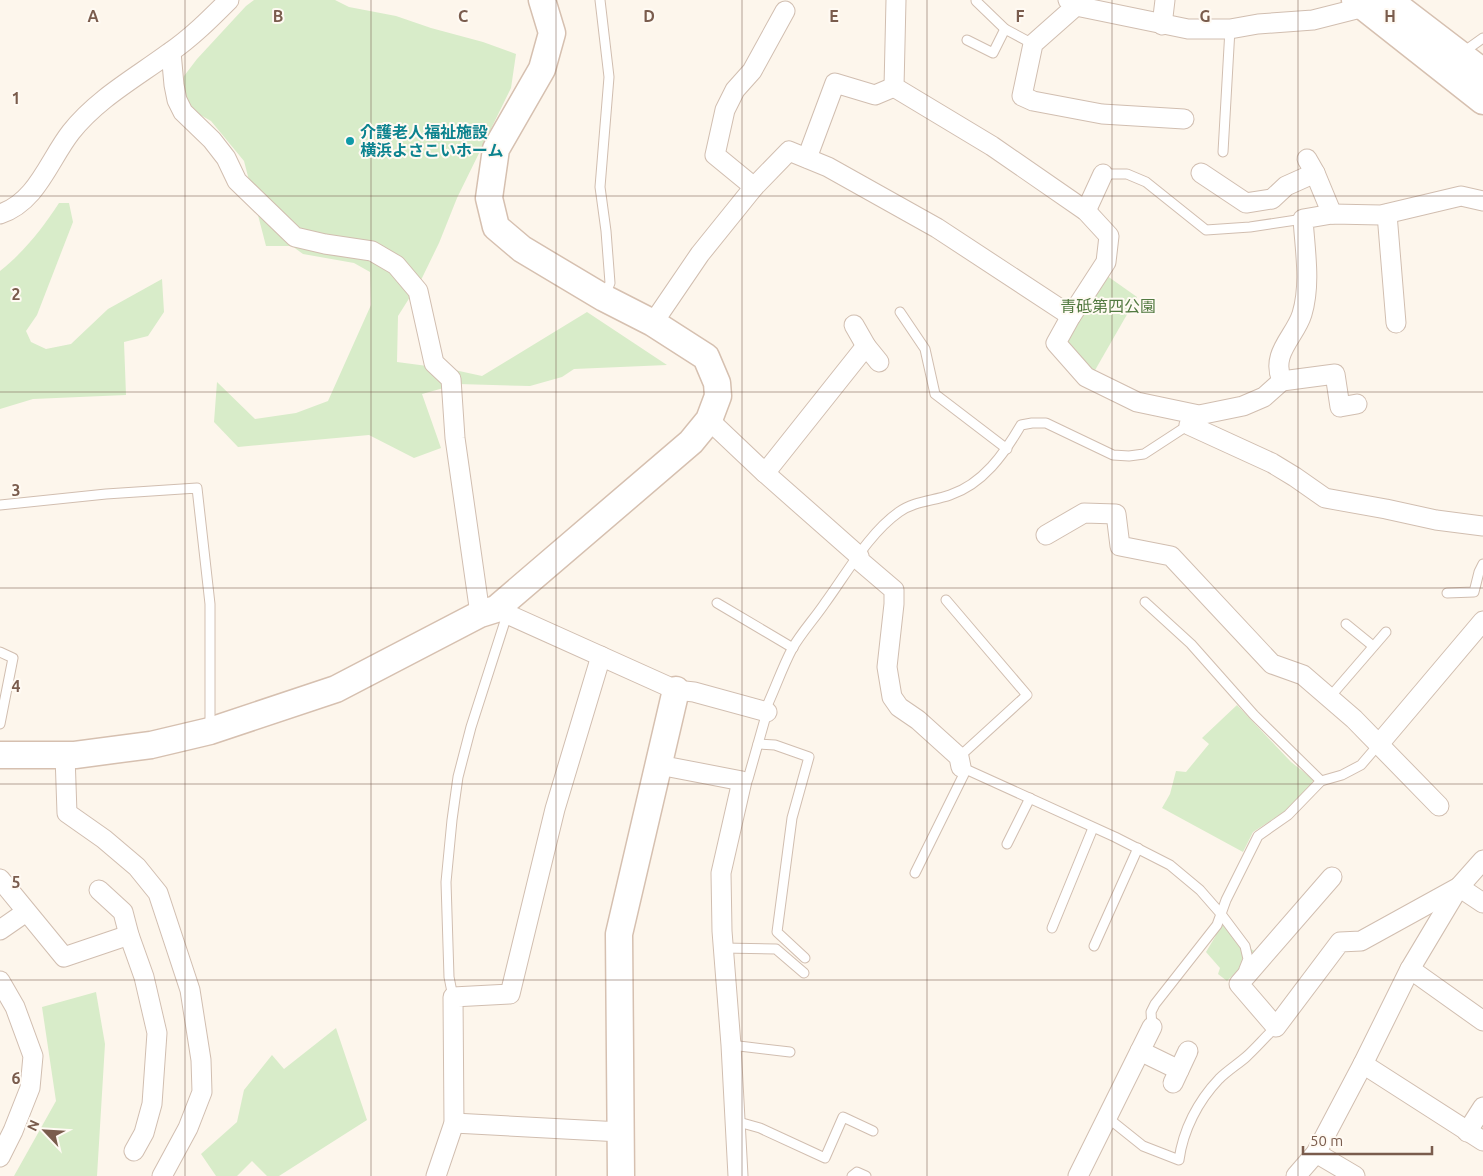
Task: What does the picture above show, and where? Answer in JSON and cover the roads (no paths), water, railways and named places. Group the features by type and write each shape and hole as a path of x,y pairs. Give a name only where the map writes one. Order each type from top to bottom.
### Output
{"street":[{"path":"0,214 9,211 29,196 71,132 95,106 200,30 229,0"},
{"path":"0,754 65,754 151,745 210,731 336,689 495,613 691,442 709,420 718,396 717,383 706,357 653,323 604,298 522,249 496,227 489,198 496,149 542,69 552,33 542,0"},
{"path":"894,87 896,0"},
{"path":"1162,25 1165,0"},
{"path":"1378,2 1483,101"},
{"path":"1184,119 1102,114 1033,101 1022,96 1033,44 1072,3 1162,25 1188,29 1230,29 1258,24 1313,20 1378,2 1460,54 1483,72"},
{"path":"754,187 715,155 725,110 735,90 752,71 785,12"},
{"path":"171,52 174,85 183,112 212,140 226,158 237,181 295,237 324,244 372,251 396,265 418,291 434,363 451,379 455,438 495,613"},
{"path":"807,158 835,83 875,95 894,87"},
{"path":"894,87 992,146 1086,212 1109,236 1106,262 1071,316 1056,344 1086,378 1137,402 1194,420 1295,476 1324,498 1386,508 1436,520 1483,526"},
{"path":"653,323 700,254 754,187 789,151 828,167 937,228 1071,316"},
{"path":"1201,173 1246,203 1272,199 1311,166 1332,214"},
{"path":"1086,212 1102,174"},
{"path":"1282,381 1278,372 1283,347 1301,316 1306,294 1304,218 1332,214 1388,214 1461,196 1483,201"},
{"path":"1388,214 1396,323"},
{"path":"854,325 866,346 879,362"},
{"path":"765,473 866,346"},
{"path":"1194,420 1244,406 1264,397 1282,381 1335,374 1340,407 1357,404"},
{"path":"709,420 765,473 859,556 860,561 894,590 887,667 892,697 899,707 918,720 962,765"},
{"path":"1046,535 1084,513 1116,514 1120,546 1171,556 1272,664 1303,675 1354,719 1439,806"},
{"path":"495,613 601,656 676,690 694,692 767,712"},
{"path":"1379,744 1483,621"},
{"path":"436,1176 454,1123 453,997 510,994 555,809 601,656"},
{"path":"621,1176 619,934 676,690"},
{"path":"65,754 67,812 104,839 150,880 158,892 190,990 201,1060 202,1092 188,1128 162,1176"},
{"path":"659,765 742,782 721,873 723,948 731,1045 738,1176"},
{"path":"1296,1176 1316,1153 1410,969 1459,887 1483,860"},
{"path":"1332,877 1239,984 1276,1027 1340,942 1361,941 1459,887"},
{"path":"0,879 64,957 129,935"},
{"path":"1459,887 1483,903"},
{"path":"99,890 123,912 144,977 157,1033 152,1104 144,1133 134,1151"},
{"path":"0,930 26,912"},
{"path":"1410,969 1483,1021"},
{"path":"0,981 16,1007 33,1056 30,1088 13,1131 0,1157"},
{"path":"1079,1176 1152,1026"},
{"path":"1140,1052 1176,1077 1188,1051"},
{"path":"1363,1064 1483,1141"},
{"path":"1467,1132 1483,1107"},
{"path":"454,1123 621,1132"},
{"path":"1316,1153 1355,1176"}],"lane":[{"path":"600,0 609,77 600,187 610,283 604,298"},
{"path":"976,1 1005,29 1033,44"},
{"path":"967,40 993,53 1005,29"},
{"path":"1223,152 1230,29"},
{"path":"1460,54 1483,38"},
{"path":"1102,174 1127,174 1146,182 1206,230 1250,227 1304,218"},
{"path":"900,312 925,349 935,394 1007,449"},
{"path":"742,782 748,779 767,712 766,708 793,648 882,526 900,511 919,502 950,495 964,489 989,470 1007,449 1022,425 1046,423 1113,455 1129,456 1144,454 1194,420"},
{"path":"0,505 106,494 198,488 210,604 210,731"},
{"path":"1447,593 1474,592 1483,564"},
{"path":"914,873 962,765 1026,694 946,600"},
{"path":"1145,602 1191,644 1254,715 1321,781"},
{"path":"717,604 793,648"},
{"path":"453,997 449,977 446,882 452,820 458,777 471,727 495,613"},
{"path":"1346,624 1374,646"},
{"path":"1329,698 1386,632"},
{"path":"0,652 13,658 0,724"},
{"path":"758,744 775,745 809,757 792,818 777,932 805,958"},
{"path":"1152,1026 1154,1004 1217,925 1226,900 1258,836 1288,816 1321,781 1342,775 1361,765 1379,744"},
{"path":"962,765 1170,865 1200,890 1245,946 1248,959 1239,984"},
{"path":"1007,844 1030,798"},
{"path":"1052,928 1093,828"},
{"path":"1094,946 1138,848"},
{"path":"723,948 776,949 804,974"},
{"path":"1108,1118 1143,1146 1179,1160 1181,1144 1191,1120 1203,1099 1220,1078 1246,1057 1276,1027"},
{"path":"731,1045 790,1052"},
{"path":"735,1121 760,1128 825,1158 843,1117 873,1131"},
{"path":"852,1176 857,1172 866,1176"}],"place":[{"name":"介護老人福祉施設 横浜よさこいホーム","path":"350,141"}],"park label":[{"name":"青砥第四公園","path":"1108,306"}]}
